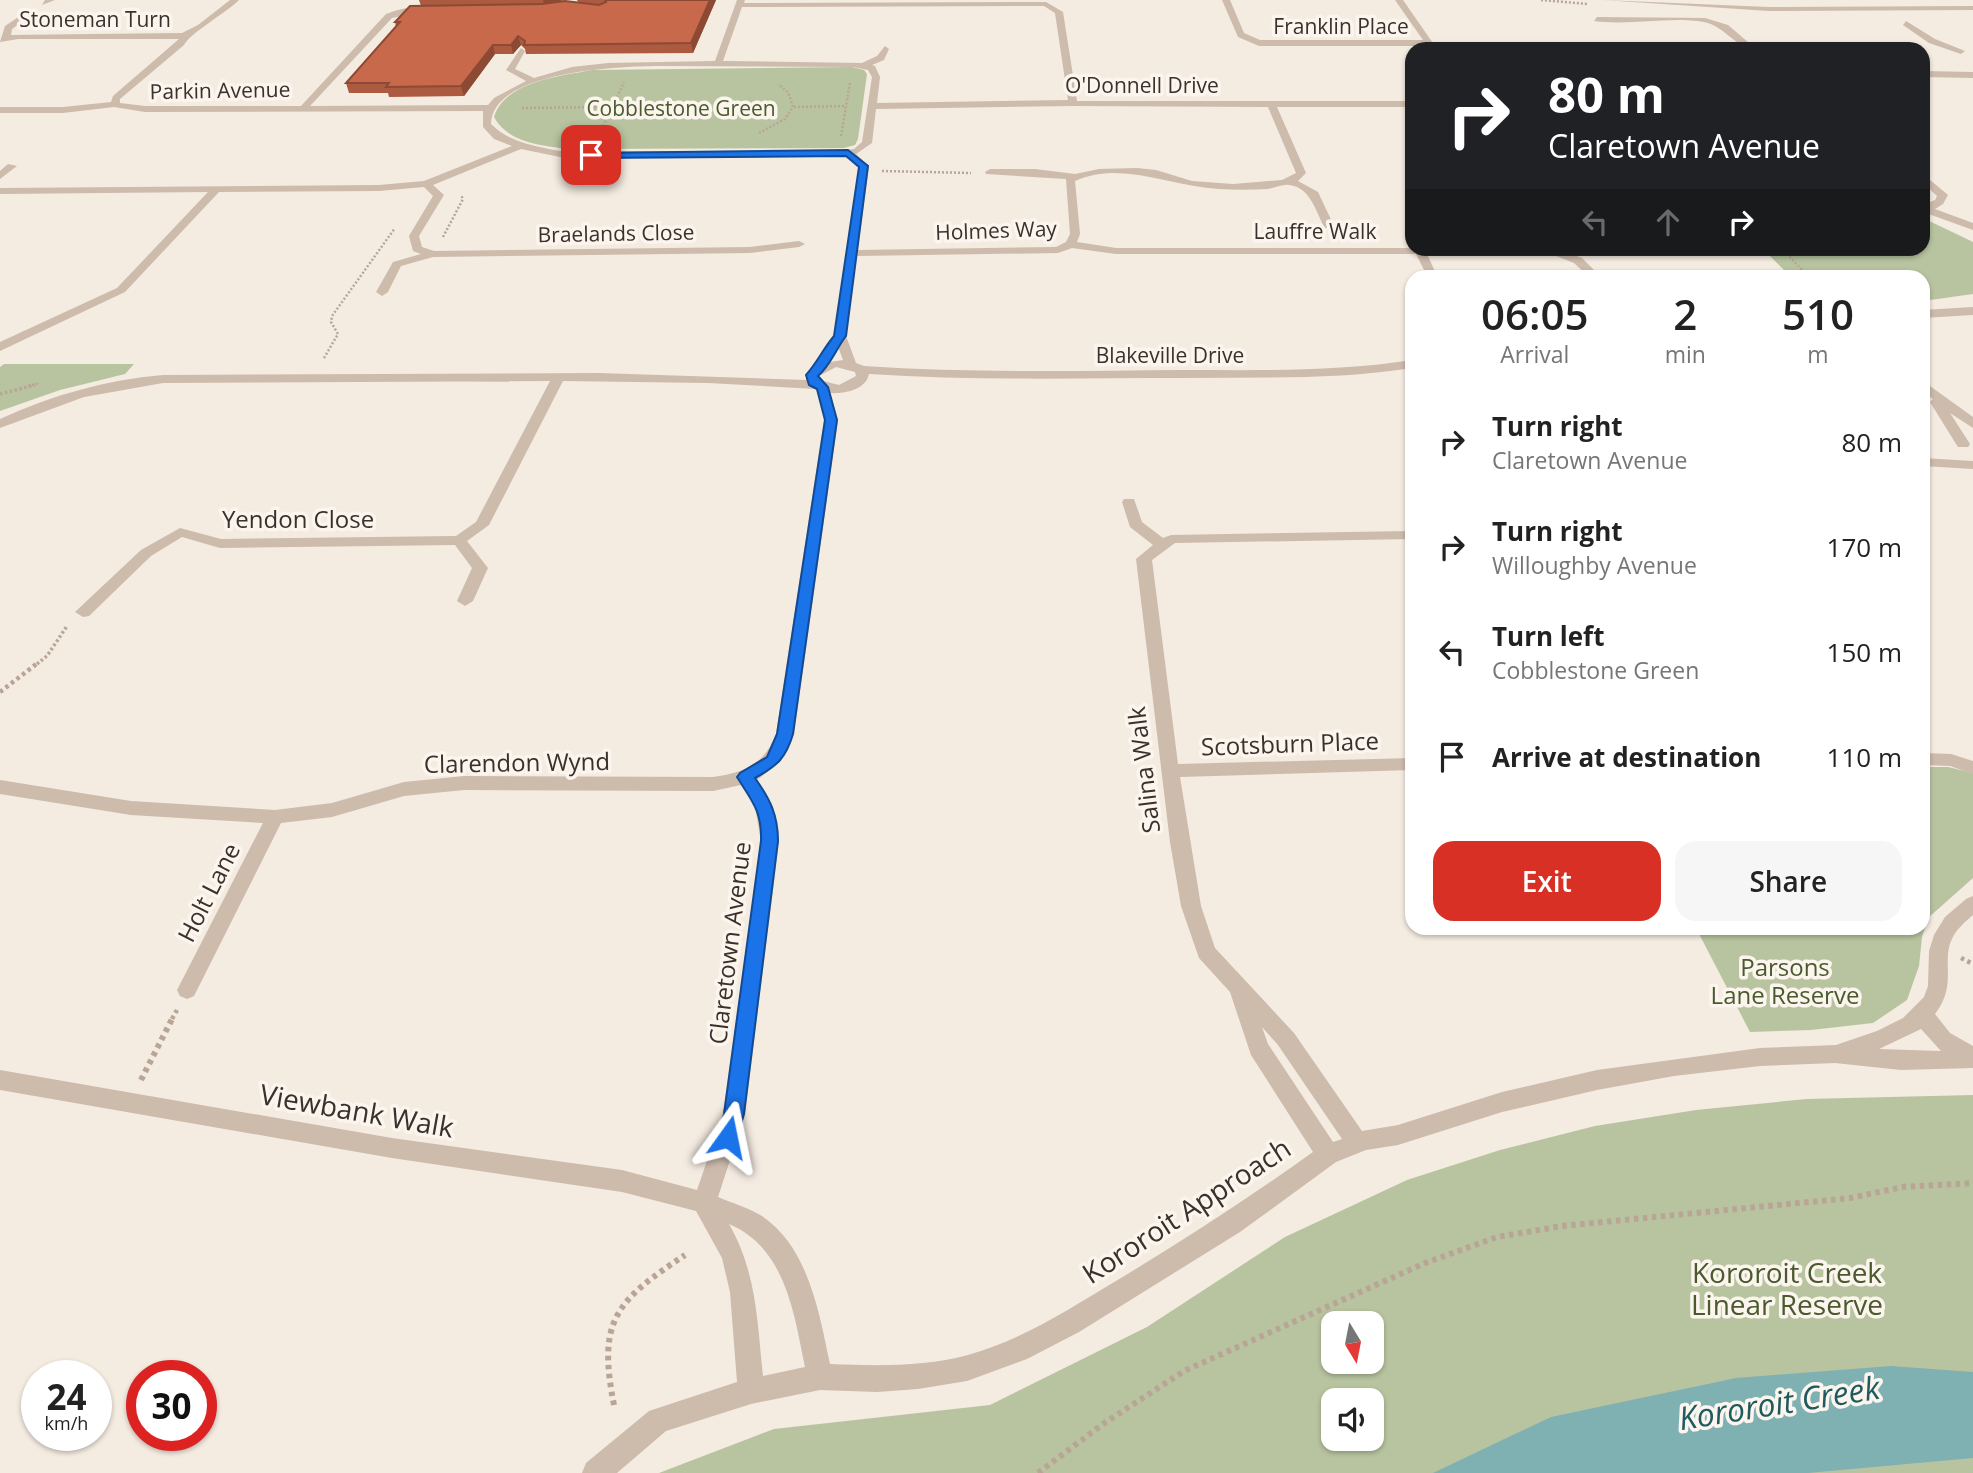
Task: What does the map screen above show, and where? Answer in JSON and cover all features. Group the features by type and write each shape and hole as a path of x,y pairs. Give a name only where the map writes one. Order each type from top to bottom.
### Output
{"street":[{"name":"Parkin Avenue","path":"234,0 201,27 184,36 181,43 116,98 115,104 145,109 304,106 488,108"},
{"path":"403,11 400,7 405,0"},
{"name":"Franklin Place","path":"1226,0 1241,35 1254,42 1405,45"},
{"path":"1399,0 1428,42"},
{"path":"1606,0 1769,9 1973,8"},
{"path":"1766,0 1856,0"},
{"path":"718,64 741,2 1049,2 1059,12 1073,103"},
{"path":"304,106 389,16 403,11 438,9"},
{"name":"Stoneman Turn","path":"29,14 8,28 3,38 184,36"},
{"path":"1605,27 1595,16 1705,20 1725,27 1743,42"},
{"path":"1906,23 1932,41 1961,51 1972,49"},
{"name":"Franklin Place","path":"1242,48 1254,42"},
{"path":"865,65 876,73 867,144 848,153 580,155 518,147 490,132 484,117 488,108 506,92 532,80 572,70 612,65 865,65 881,58 885,49"},
{"path":"521,51 510,70 532,80"},
{"path":"1961,51 1960,55 1972,64"},
{"path":"1930,74 1973,75"},
{"name":"O'Donnell Drive","path":"872,106 1073,103 1405,104"},
{"path":"0,110 63,110 115,104"},
{"path":"990,172 1035,172 1074,177 1093,173 1140,172 1207,186 1275,186 1292,182 1298,179 1301,173 1271,104"},
{"path":"0,191 379,188 426,184 518,147"},
{"path":"848,153 864,166 840,336 857,375"},
{"path":"0,176 12,166"},
{"name":"Holmes Way","path":"851,253 1058,250 1071,244 1075,234 1069,184 1074,177"},
{"path":"1292,182 1314,194 1329,226"},
{"path":"1930,183 1943,195 1939,202 1930,207"},
{"path":"426,184 439,195 414,236 417,249 433,254"},
{"path":"0,347 121,290 216,190"},
{"path":"1930,211 1973,227"},
{"name":"Braelands Close","path":"382,292 397,264 433,254 750,250 799,244"},
{"name":"Lauffre Walk","path":"1071,244 1116,251 1405,251"},
{"name":"Lauffre Walk","path":"1566,256 1580,261 1588,270"},
{"path":"1930,314 1973,311"},
{"path":"839,409 819,378 827,352 840,336"},
{"path":"819,378 836,363 857,375"},
{"name":"Blakeville Drive","path":"857,375 1330,373 1405,365"},
{"path":"0,424 24,412 107,388 162,379 819,378 836,390 857,375"},
{"path":"745,777 773,761 785,734 839,409 857,375"},
{"path":"465,601 480,568 459,540 482,525 558,377"},
{"path":"1930,391 1973,424"},
{"path":"1930,393 1965,445 1973,465 1930,462"},
{"path":"1930,453 1965,445"},
{"path":"1129,502 1135,524 1163,545 1171,539 1405,535"},
{"name":"Yendon Close","path":"83,612 146,553 180,532 220,544 459,540"},
{"name":"Salina Walk","path":"1163,545 1144,559 1179,842 1191,906 1206,952 1286,1039 1357,1142"},
{"path":"1930,759 1951,760 1973,768"},
{"name":"Scotsburn Place","path":"1170,771 1405,764"},
{"name":"Clarendon Wynd","path":"0,787 131,808 275,817 332,810 404,789 464,783 713,784 745,777"},
{"name":"Claretown Avenue","path":"704,1203 734,1114 770,841 770,826 764,804 745,777"},
{"name":"Holt Lane","path":"187,990 275,817"},
{"name":"Kororoit Approach","path":"1835,1055 1899,1034 1923,1012 1938,988 1938,947 1948,925 1973,905"},
{"name":"Salina Walk","path":"1236,984 1259,1048 1328,1155"},
{"path":"1923,1012 1929,1026 1945,1043 1973,1058"},
{"name":"Kororoit Approach","path":"596,1473 658,1420 751,1391 820,1377 877,1379 918,1376 967,1368 1018,1350 1070,1323 1232,1224 1328,1155 1357,1142 1398,1135 1502,1102 1597,1080 1674,1067 1760,1057 1835,1055 1901,1060 1973,1058"},
{"name":"Viewbank Walk","path":"0,1080 451,1158 624,1182 704,1203 755,1225 778,1248 800,1286 820,1377"},
{"path":"704,1203 733,1255 742,1292 751,1391"}],"path":[{"path":"595,143 628,74"},
{"path":"840,142 852,74"},
{"path":"757,134 780,123 794,107 790,94 770,80"},
{"path":"520,104 518,108 612,107"},
{"path":"794,107 846,106"},
{"path":"1789,256 1802,270"},
{"path":"0,692 47,656 74,617 83,612"},
{"path":"130,1103 187,990"},
{"path":"1038,1473 1103,1424 1184,1371 1425,1263 1497,1237 1588,1223 1850,1198 1903,1186 1973,1182"},
{"path":"614,1405 605,1354 607,1336 615,1316 628,1297 651,1277 685,1255"}],"green space":[{"name":"Cobblestone Green","path":"852,67 864,70 867,74 858,139 855,145 844,148 568,149 536,144 516,137 500,126 494,117 500,105 522,88 550,78 592,70"},
{"path":"1930,221 1973,242 1973,294 1930,300 1930,270 1784,270 1770,256 1930,256"},
{"path":"4,364 134,364 125,374 60,390 0,411 0,367"},
{"name":"Parsons Lane Reserve","path":"1930,767 1948,767 1973,773 1973,878 1930,916"},
{"name":"Parsons Lane Reserve","path":"1700,935 1923,935 1919,966 1907,1000 1873,1023 1811,1030 1750,1032"},
{"name":"Kororoit Creek Linear Reserve","path":"1973,1095 1973,1473 659,1473 774,1429 990,1405 1147,1327 1285,1237 1407,1180 1500,1150 1595,1126 1696,1110 1807,1099"}],"water":[{"name":"Kororoit Creek","path":"1891,1366 1973,1372 1973,1458 1808,1473 1433,1473 1551,1417 1736,1378"}],"building":[{"path":"605,0 710,0 691,43 524,45 525,41 518,36 511,45 493,45 461,86 386,87 389,83 346,83 400,22 395,22 410,6 542,4 565,1 599,5 606,2"}],"route":[{"path":"591,155 848,153 864,166 840,336 827,352 822,367 812,375 813,382 822,387 831,420 785,734 773,761 745,777 764,804 770,826 770,841 734,1114 728,1137"}]}
